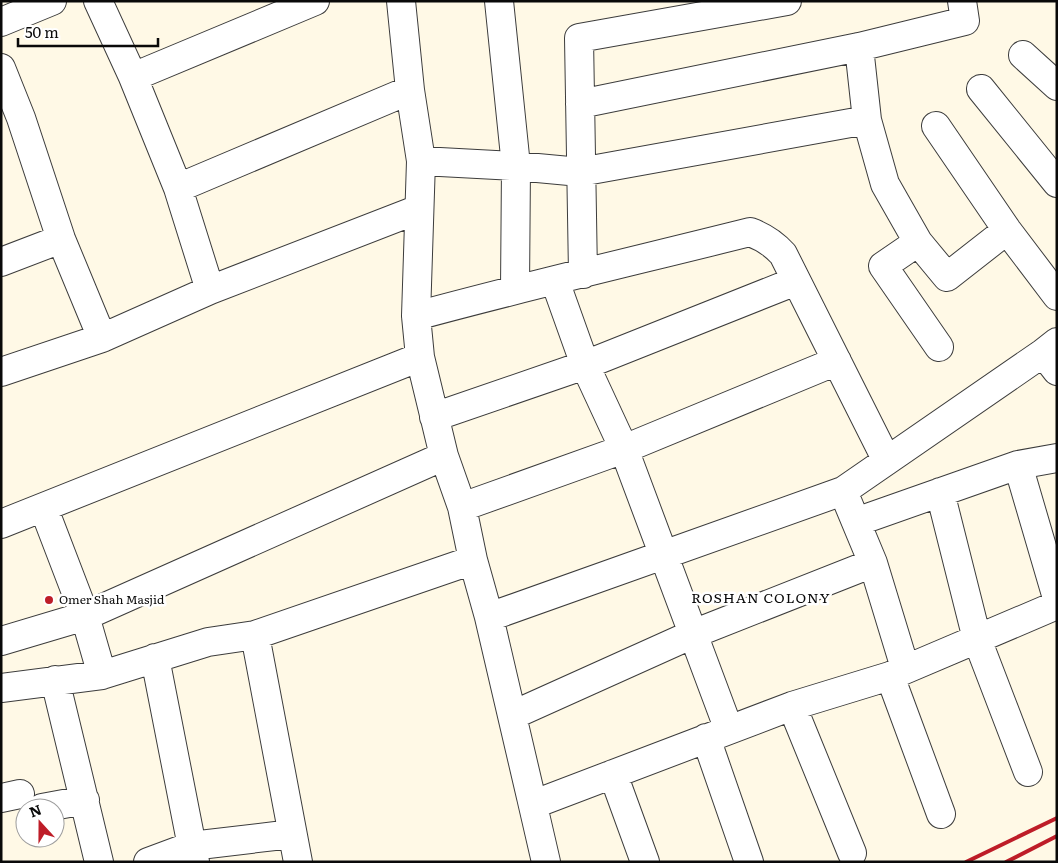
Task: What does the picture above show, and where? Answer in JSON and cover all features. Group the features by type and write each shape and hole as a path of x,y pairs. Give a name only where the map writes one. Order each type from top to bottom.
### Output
{"street":[{"path":"1,22 52,1"},
{"path":"98,1 133,77 178,188 210,290"},
{"path":"133,77 315,1"},
{"path":"401,1 410,90 420,161 416,316 420,357 444,456 462,507 473,560 490,617 546,862"},
{"path":"499,1 516,166 515,289"},
{"path":"583,274 579,38 787,1"},
{"path":"580,104 859,47 965,22 962,1"},
{"path":"859,47 867,120 886,184 918,242 947,277 1007,230"},
{"path":"1023,55 1057,86"},
{"path":"1,68 11,125 61,238 102,338"},
{"path":"981,88 1057,183"},
{"path":"178,188 410,90"},
{"path":"420,161 516,166 580,172 867,120"},
{"path":"936,126 1007,230 1057,296"},
{"path":"1,372 102,338 210,290 419,209"},
{"path":"416,316 515,289 555,281 750,232 773,243 783,254 886,460"},
{"path":"1,262 61,238"},
{"path":"918,242 883,266 939,347"},
{"path":"555,281 585,365 624,449 665,554 693,634 749,862"},
{"path":"434,417 585,365 796,281"},
{"path":"490,617 843,491 886,460 1052,356"},
{"path":"1,524 44,509 420,357"},
{"path":"462,507 624,449 837,361"},
{"path":"1,641 85,616 444,456"},
{"path":"856,522 1018,464 1057,458"},
{"path":"1018,464 1057,598"},
{"path":"843,491 873,563 897,672 941,814"},
{"path":"940,492 977,639 1028,772"},
{"path":"44,509 85,616 102,675"},
{"path":"1,688 102,675 208,642 255,635 473,560"},
{"path":"513,715 693,634 873,563"},
{"path":"531,797 537,800 545,800 792,706 897,672 1057,605"},
{"path":"255,635 298,862"},
{"path":"155,658 193,854"},
{"path":"55,680 100,862"},
{"path":"792,706 852,853"},
{"path":"612,774 645,862"},
{"path":"65,804 85,800"},
{"path":"148,862 169,856 193,854 292,834"}],"railway":[{"path":"966,862 1057,818"},
{"path":"1006,862 1057,836"}],"place":[{"name":"Omer Shah Masjid","path":"49,600"}],"district":[{"name":"ROSHAN COLONY","path":"761,598"}]}
